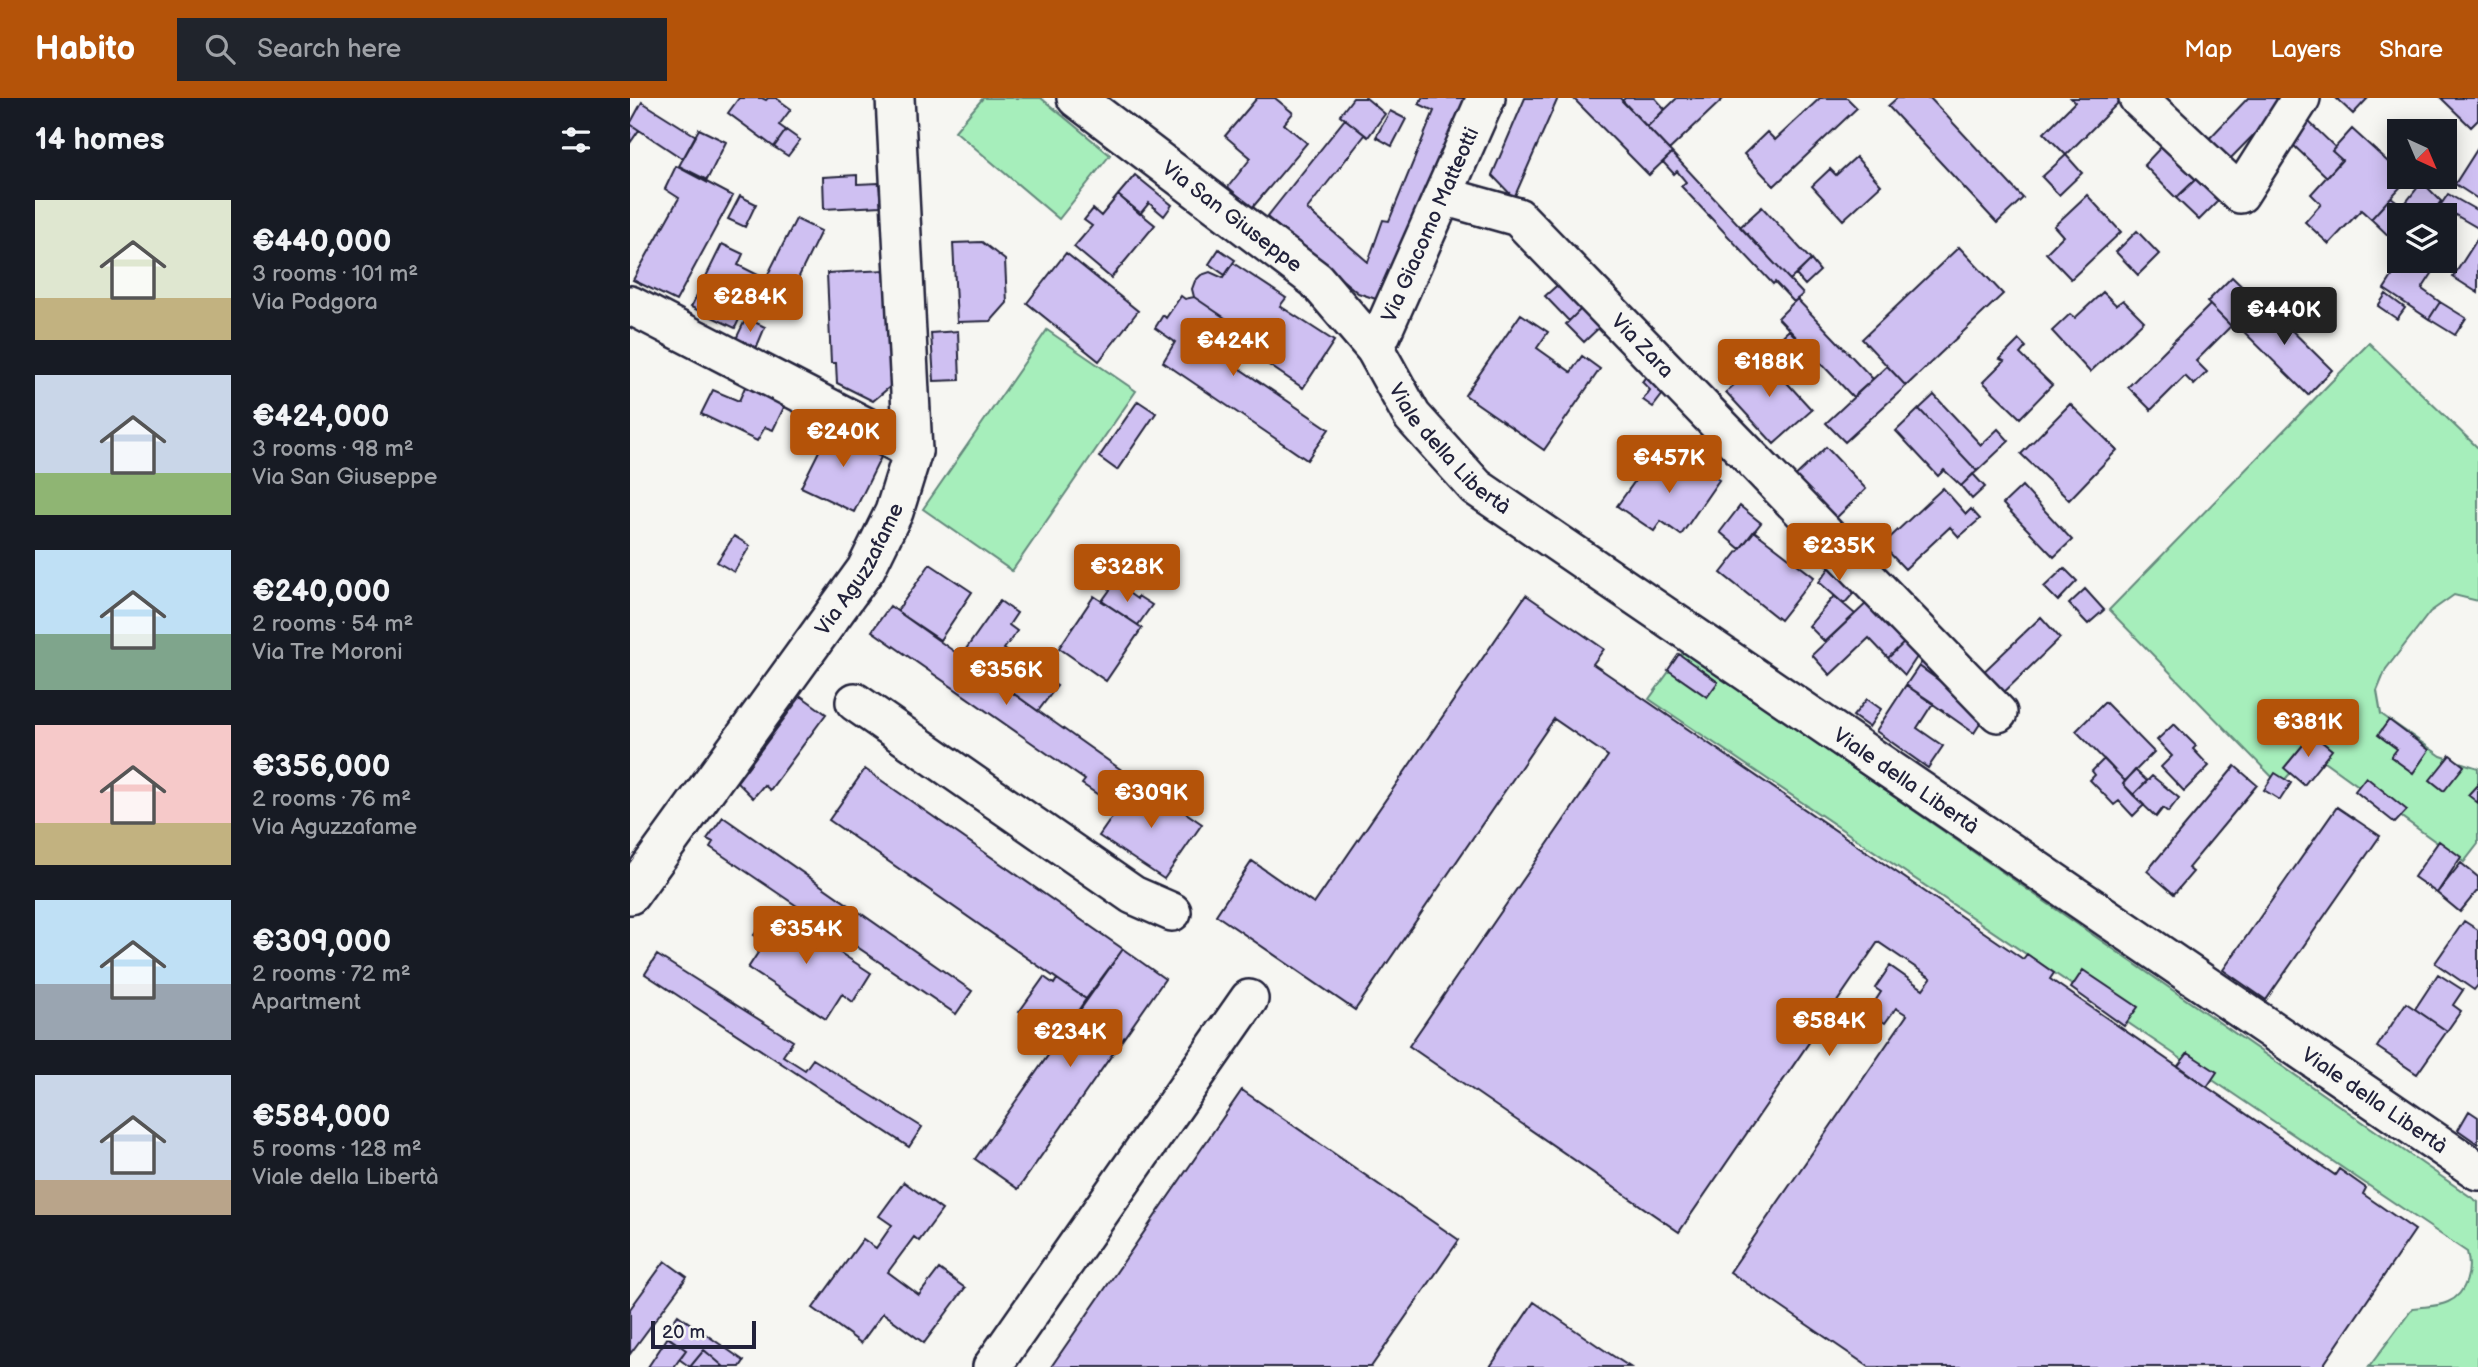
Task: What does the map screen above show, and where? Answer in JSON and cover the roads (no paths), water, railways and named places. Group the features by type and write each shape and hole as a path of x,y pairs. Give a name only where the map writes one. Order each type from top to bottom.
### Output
{"street":[{"name":"Via Aguzzafame","path":"630,895 866,569 894,512 912,451 895,98"},
{"name":"Via San Giuseppe","path":"1076,98 1316,280 1375,349"},
{"name":"Via Giacomo Matteotti","path":"1375,349 1486,98"},
{"path":"2138,98 2240,194 2301,98"},
{"name":"Via Zara","path":"1443,196 1518,217 1997,713"},
{"path":"630,304 912,451"},
{"name":"Viale della Libertà","path":"1375,349 1412,416 1476,487 2478,1171"},
{"path":"855,702 1133,895 1172,912"},
{"path":"992,1367 1249,999"}]}
